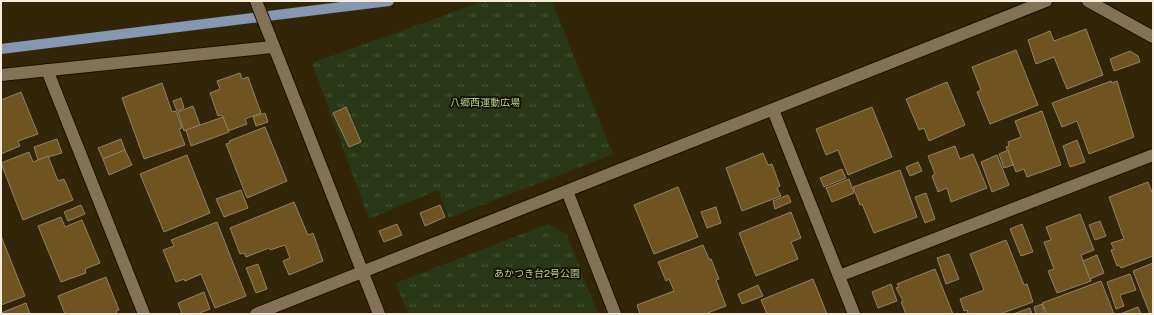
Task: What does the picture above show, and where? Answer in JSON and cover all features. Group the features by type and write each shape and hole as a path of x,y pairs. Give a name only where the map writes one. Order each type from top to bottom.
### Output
{"street":[{"path":"256,1 272,47 379,314"},
{"path":"256,314 1046,1"},
{"path":"1088,1 1153,37"},
{"path":"1,75 272,47"},
{"path":"47,70 144,314"},
{"path":"773,110 854,314"},
{"path":"839,276 1153,155"},
{"path":"567,192 614,314"}],"green space":[{"name":"八郷西運動広場","path":"484,1 552,1 613,154 449,218 438,190 369,219 312,63"},
{"name":"あかつき台2号公園","path":"548,224 567,235 598,314 408,314 396,283"}],"building":[{"path":"1086,29 1103,75 1067,89 1054,57 1036,64 1028,40 1050,31 1054,41"},
{"path":"1016,50 1038,105 990,124 977,92 981,90 972,67"},
{"path":"1130,51 1138,56 1140,62 1114,71 1110,59"},
{"path":"240,73 242,79 248,77 261,113 245,119 247,124 228,131 222,115 218,116 210,93 220,89 217,81"},
{"path":"1111,81 1112,83 1117,81 1134,137 1089,154 1077,121 1062,127 1052,103"},
{"path":"947,82 965,125 929,141 924,128 919,130 906,99"},
{"path":"162,83 172,112 176,111 182,128 179,129 185,145 144,159 122,98"},
{"path":"21,92 38,134 18,141 20,146 1,154 1,100"},
{"path":"181,98 184,108 177,111 173,101"},
{"path":"193,106 200,125 184,131 178,112"},
{"path":"346,107 361,142 349,147 333,113"},
{"path":"872,107 892,157 848,175 838,150 826,155 816,129"},
{"path":"1042,111 1061,165 1027,177 1024,169 1016,172 1006,147 1009,146 1008,142 1021,137 1015,121"},
{"path":"265,113 268,122 256,126 253,117"},
{"path":"223,117 229,132 191,146 186,130"},
{"path":"265,127 287,181 247,198 226,144 230,143 229,141"},
{"path":"57,139 62,153 38,160 34,147"},
{"path":"121,139 125,150 103,159 98,148"},
{"path":"1077,140 1085,162 1070,167 1063,146"},
{"path":"955,146 960,159 973,154 987,188 951,202 947,188 938,192 932,176 935,174 928,156"},
{"path":"125,150 132,165 109,175 103,159"},
{"path":"1008,150 1013,165 1004,168 999,154"},
{"path":"29,152 33,162 48,156 58,181 64,179 73,200 23,220 1,163"},
{"path":"763,153 768,165 772,164 780,186 777,188 781,196 742,211 726,168"},
{"path":"187,155 210,213 164,232 140,174"},
{"path":"997,155 1009,185 992,192 981,162"},
{"path":"918,162 922,171 910,176 906,167"},
{"path":"842,169 846,178 824,187 820,178"},
{"path":"900,170 917,217 874,233 853,187"},
{"path":"849,179 854,193 832,202 826,188"},
{"path":"1148,182 1153,195 1153,256 1121,268 1119,265 1117,266 1111,250 1114,249 1111,243 1124,239 1109,197"},
{"path":"678,187 698,237 654,254 634,205"},
{"path":"241,190 248,208 224,217 216,199"},
{"path":"926,193 935,219 925,223 915,197"},
{"path":"788,195 791,202 775,209 773,201"},
{"path":"294,202 308,235 313,233 323,261 289,275 283,261 290,258 285,245 270,250 269,248 246,257 244,253 240,254 230,228"},
{"path":"81,205 85,214 68,221 64,212"},
{"path":"440,205 445,217 425,226 420,213"},
{"path":"716,207 721,223 707,228 701,212"},
{"path":"791,212 801,238 791,242 798,259 756,276 739,233"},
{"path":"1080,214 1094,250 1081,255 1091,281 1057,293 1048,271 1054,269 1044,242 1051,240 1046,227"},
{"path":"61,217 65,227 82,220 100,263 85,269 86,273 61,282 38,226"},
{"path":"1100,221 1106,236 1095,240 1089,225"},
{"path":"217,222 246,296 215,308 201,274 185,281 184,279 176,282 163,250 174,246 171,240"},
{"path":"397,224 402,235 384,242 379,231"},
{"path":"1022,224 1033,252 1021,256 1010,229"},
{"path":"1,236 25,296 1,305"},
{"path":"1006,240 1024,285 1027,284 1033,302 1000,314 968,314 967,310 964,311 960,299 984,290 970,254"},
{"path":"703,245 709,259 711,259 719,279 716,280 726,306 705,314 640,314 637,305 674,291 669,279 666,281 658,262"},
{"path":"949,254 959,279 946,284 937,258"},
{"path":"1097,255 1104,273 1090,279 1083,261"},
{"path":"1153,263 1153,314 1150,314 1133,271"},
{"path":"258,264 267,289 256,293 246,268"},
{"path":"935,269 953,314 906,314 901,302 903,301 896,288 899,287 897,284"},
{"path":"1130,274 1136,290 1120,295 1124,306 1116,309 1107,282"},
{"path":"106,277 119,310 116,311 117,314 65,314 58,296"},
{"path":"813,279 827,314 767,314 761,300"},
{"path":"1101,281 1114,314 1047,314 1042,303"},
{"path":"891,284 897,301 878,308 872,292"},
{"path":"758,285 763,296 742,304 738,294"},
{"path":"204,292 210,309 197,314 182,314 178,303"},
{"path":"26,303 30,314 1,314 1,313"},
{"path":"1042,304 1045,314 1036,314 1034,307"},
{"path":"1138,307 1141,314 1120,314"},
{"path":"1030,308 1032,314 1013,314"}],"waterway":[{"path":"1,49 389,1"}]}
